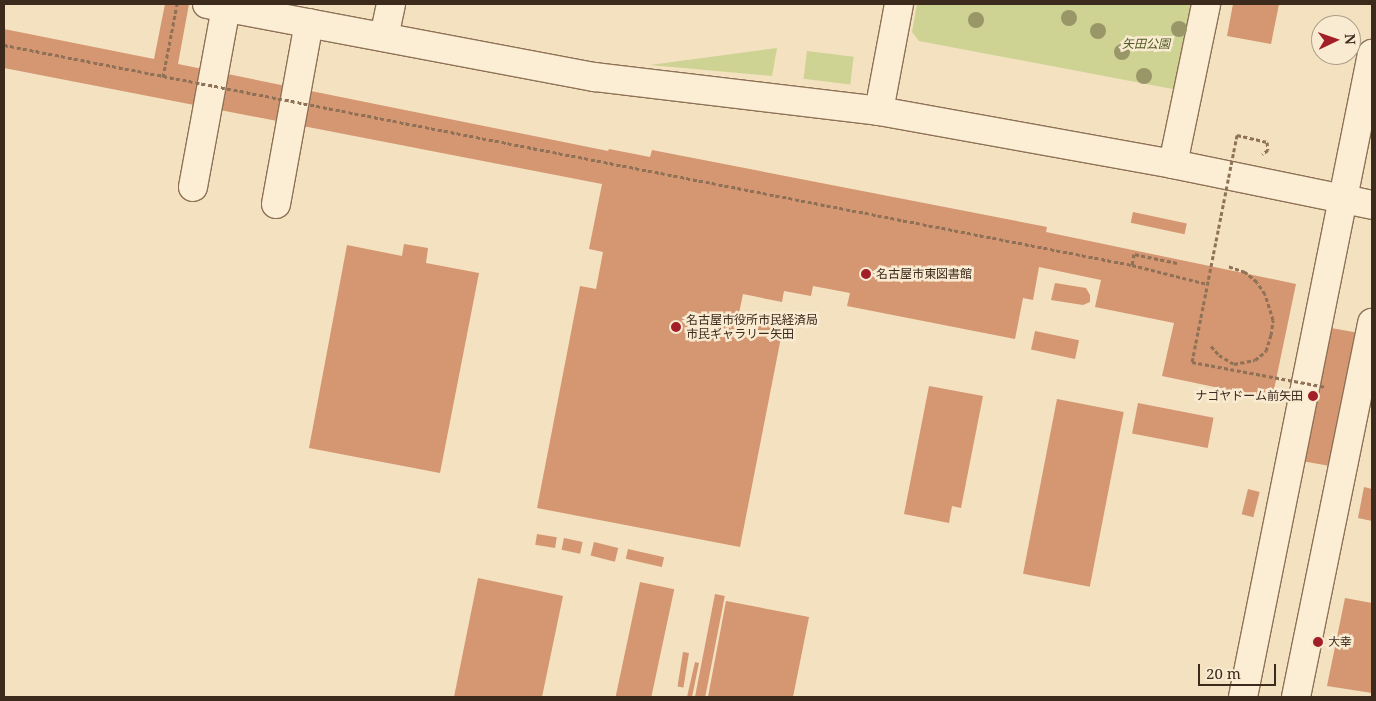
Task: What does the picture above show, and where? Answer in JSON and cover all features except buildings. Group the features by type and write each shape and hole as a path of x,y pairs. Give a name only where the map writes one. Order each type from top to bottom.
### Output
{"street":[{"path":"384,36 391,4"},
{"path":"879,111 899,4"},
{"path":"1173,164 1206,4"},
{"path":"193,187 216,6 595,77 879,111 1173,164 1372,205"},
{"path":"276,204 309,23"},
{"path":"1244,697 1372,54"},
{"path":"1296,697 1362,423 1372,323"}],"path":[{"path":"163,77 177,4"},
{"path":"4,45 1132,265 1207,284"},
{"path":"1260,154 1268,150 1267,142 1237,135 1192,362 1325,387"},
{"path":"1132,265 1134,254 1177,263"},
{"path":"1211,346 1219,355 1234,364 1255,360 1266,351 1271,335 1273,320 1265,294 1257,282 1246,272 1228,266"}],"green space":[{"name":"矢田公園","path":"917,4 1196,4 1178,90 919,41 912,32"},
{"path":"777,48 772,76 650,65"},
{"path":"807,51 854,57 850,85 804,79"}],"place":[{"name":"名古屋市東図書館","path":"866,274"},
{"name":"名古屋市役所市民経済局 市民ギャラリー矢田","path":"676,327"},
{"name":"ナゴヤドーム前矢田","path":"1313,396"},
{"name":"大幸","path":"1318,642"}]}
